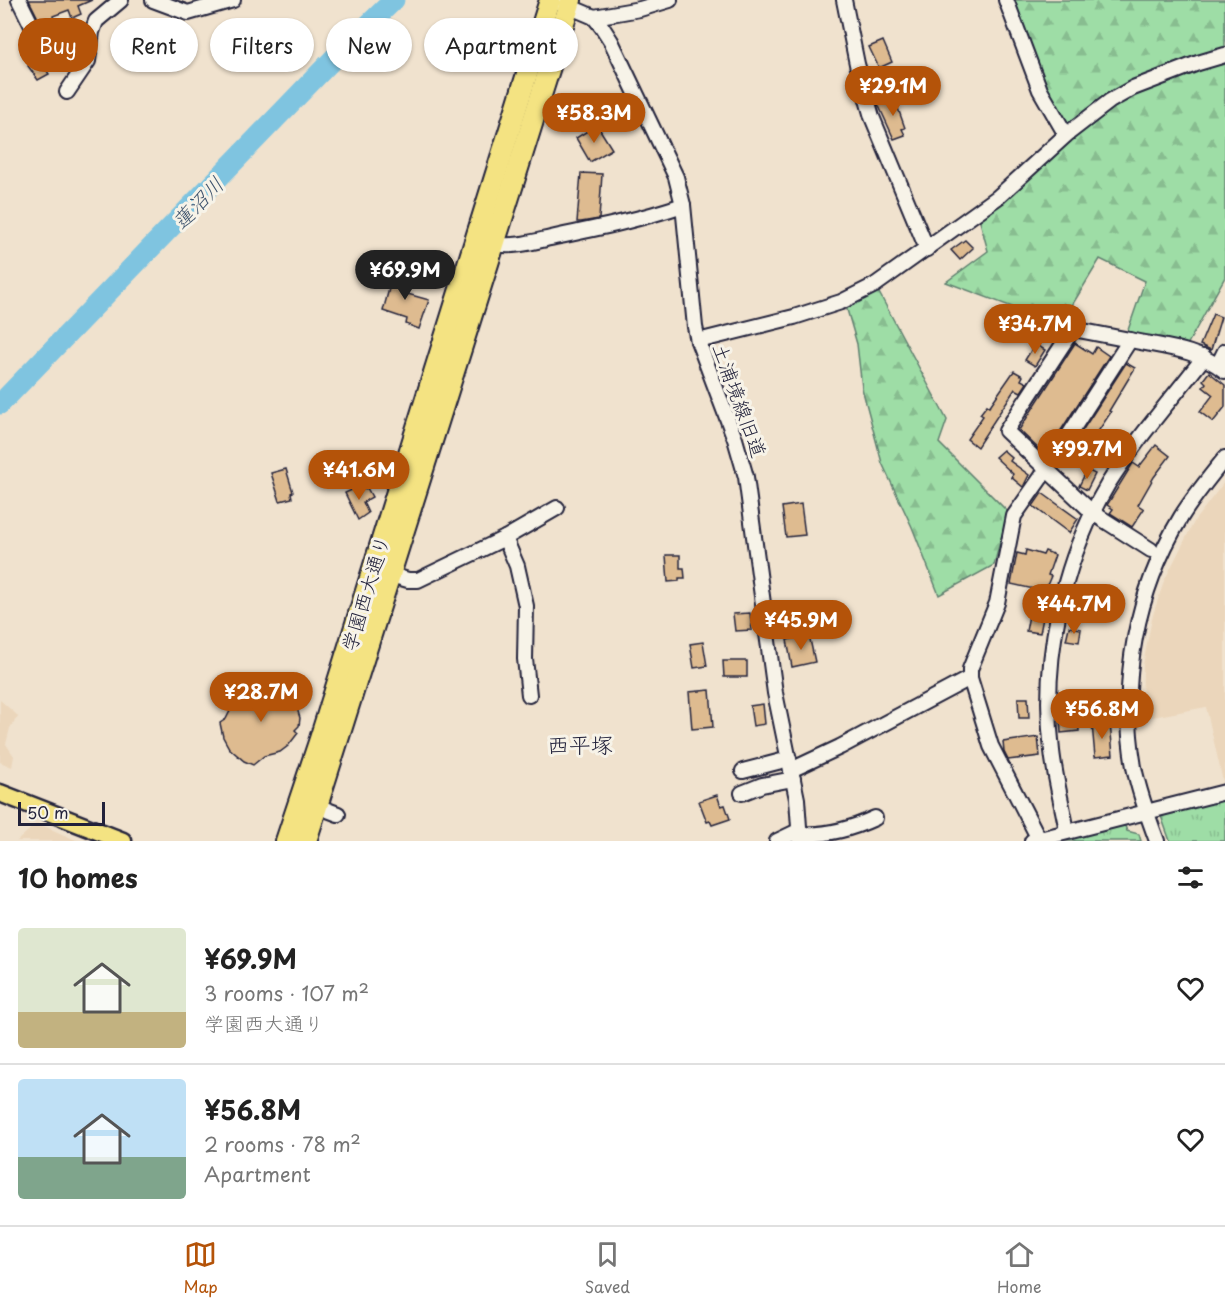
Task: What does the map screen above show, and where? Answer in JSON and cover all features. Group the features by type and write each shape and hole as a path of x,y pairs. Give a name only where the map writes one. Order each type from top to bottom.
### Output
{"highway":[{"name":"学園西大通り","path":"306,841 495,244 561,2"},
{"name":"学園西大通り","path":"286,841 561,2"}],"main road":[{"path":"0,793 123,841"}],"street":[{"path":"19,0 28,18"},
{"path":"98,19 121,0"},
{"path":"153,0 188,13 233,0"},
{"path":"561,2 594,17 640,9 670,0"},
{"path":"844,0 857,64 872,117 927,249"},
{"path":"1006,0 1040,90 1066,135"},
{"name":"土浦境線旧道","path":"594,17 611,41 676,177 683,205 698,341 735,439 746,477 775,693 791,769 800,835"},
{"path":"698,341 794,317 842,302 875,285 998,197 1066,135 1110,101 1134,88 1225,55"},
{"path":"67,92 81,72"},
{"path":"495,244 512,245 597,229 683,205"},
{"path":"1151,550 1093,513 1006,431 1073,329 1204,357 1222,368 1225,351"},
{"path":"1130,340 1014,516 997,603 970,669 970,678 991,746 1037,840 1225,792"},
{"path":"1067,831 1052,750 1050,680 1058,620 1074,556 1108,484 1128,454 1204,357"},
{"path":"1157,841 1134,766 1129,719 1136,695 1131,660 1135,634 1152,576 1170,536 1182,515 1225,458"},
{"path":"390,575 418,580 505,538 557,508"},
{"path":"505,538 517,566 526,606 525,659 529,695"},
{"path":"742,794 840,747 970,678"},
{"path":"743,771 791,769"},
{"path":"317,806 338,814"},
{"path":"777,841 800,835 855,828 875,818"}],"shaded area":[{"path":"1225,481 1225,790 1206,707 1142,719 1143,665 1152,618 1164,581 1195,520"},
{"path":"0,700 18,716 10,728 6,744 14,756 12,767 0,762"},
{"path":"37,823 78,841 17,841"}],"green space":[{"path":"1013,0 1225,0 1225,51 1067,126 1045,86"},
{"path":"1225,61 1225,277 1186,347 1127,333 1145,281 1100,259 1060,325 946,282 988,251 979,218 1073,134 1133,93"},
{"path":"877,289 947,420 939,443 1008,512 994,565 939,595 912,527 882,463 862,388 857,344 846,306"},
{"path":"1225,797 1225,841 1170,841 1161,816 1165,812"},
{"path":"1123,821 1127,831 1139,834 1141,841 1058,841"}],"building":[{"path":"29,0 92,0 78,6 81,14 72,18 69,10 53,16 53,18 38,18"},
{"path":"883,41 892,62 879,68 869,47"},
{"path":"32,72 48,72 49,74 38,80"},
{"path":"894,97 905,128 902,129 905,135 894,139 878,104"},
{"path":"597,125 612,149 590,162 576,138"},
{"path":"581,173 602,174 599,219 577,222"},
{"path":"965,240 973,248 960,260 951,250"},
{"path":"394,270 409,274 404,293 429,300 419,329 406,324 407,319 383,311"},
{"path":"1213,314 1221,317 1211,350 1200,345"},
{"path":"1075,343 1092,354 1096,347 1109,356 1045,455 1019,430"},
{"path":"1035,344 1045,350 1035,366 1025,360"},
{"path":"1126,363 1135,368 1109,411 1111,412 1080,459 1069,451"},
{"path":"1014,371 1023,376 1021,380 1027,383 1021,392 1015,389 977,447 967,439 983,416 980,414 987,405 989,407"},
{"path":"1209,372 1225,385 1225,407 1213,422 1200,412 1213,395 1203,387 1206,383 1203,380"},
{"path":"1156,445 1170,456 1154,477 1138,505 1144,509 1132,527 1110,513 1113,509 1107,505 1133,463 1139,467"},
{"path":"1003,450 1012,458 1010,461 1029,475 1023,487 1011,477 1013,474 995,457"},
{"path":"286,469 293,492 291,493 292,498 280,501 271,473"},
{"path":"1087,470 1095,474 1087,490 1079,486"},
{"path":"356,488 359,491 367,488 372,497 363,502 368,513 358,520 345,493"},
{"path":"1042,493 1078,519 1069,533 1033,506"},
{"path":"801,504 805,535 786,537 782,507"},
{"path":"1026,550 1043,555 1045,551 1055,555 1048,575 1051,576 1045,590 1040,617 1043,618 1040,633 1026,631 1034,589 1011,584 1017,553 1025,555"},
{"path":"666,555 680,555 680,568 684,568 685,578 668,582"},
{"path":"1078,588 1093,592 1089,606 1074,602"},
{"path":"750,613 752,630 735,631 733,614"},
{"path":"1069,627 1081,629 1079,642 1066,640"},
{"path":"809,635 815,662 792,667 787,640"},
{"path":"703,642 707,666 694,668 690,644"},
{"path":"723,661 747,661 747,677 724,677"},
{"path":"267,682 270,686 279,688 290,695 300,718 299,726 295,730 298,733 280,752 264,756 253,765 244,761 229,748 223,737 220,723 226,719 236,699"},
{"path":"710,690 713,727 692,729 689,692"},
{"path":"1018,698 1028,698 1029,718 1019,718"},
{"path":"1077,703 1079,731 1061,733 1059,704"},
{"path":"763,704 765,724 753,726 750,706"},
{"path":"1110,723 1113,755 1095,757 1092,724"},
{"path":"1038,737 1040,756 1008,760 1003,742"},
{"path":"717,795 721,806 725,805 730,819 712,825 710,821 707,822 699,801"}],"waterway":[{"name":"蓮沼川","path":"0,404 339,53 394,0"}],"district":[{"name":"西平塚","path":"580,743"}]}
